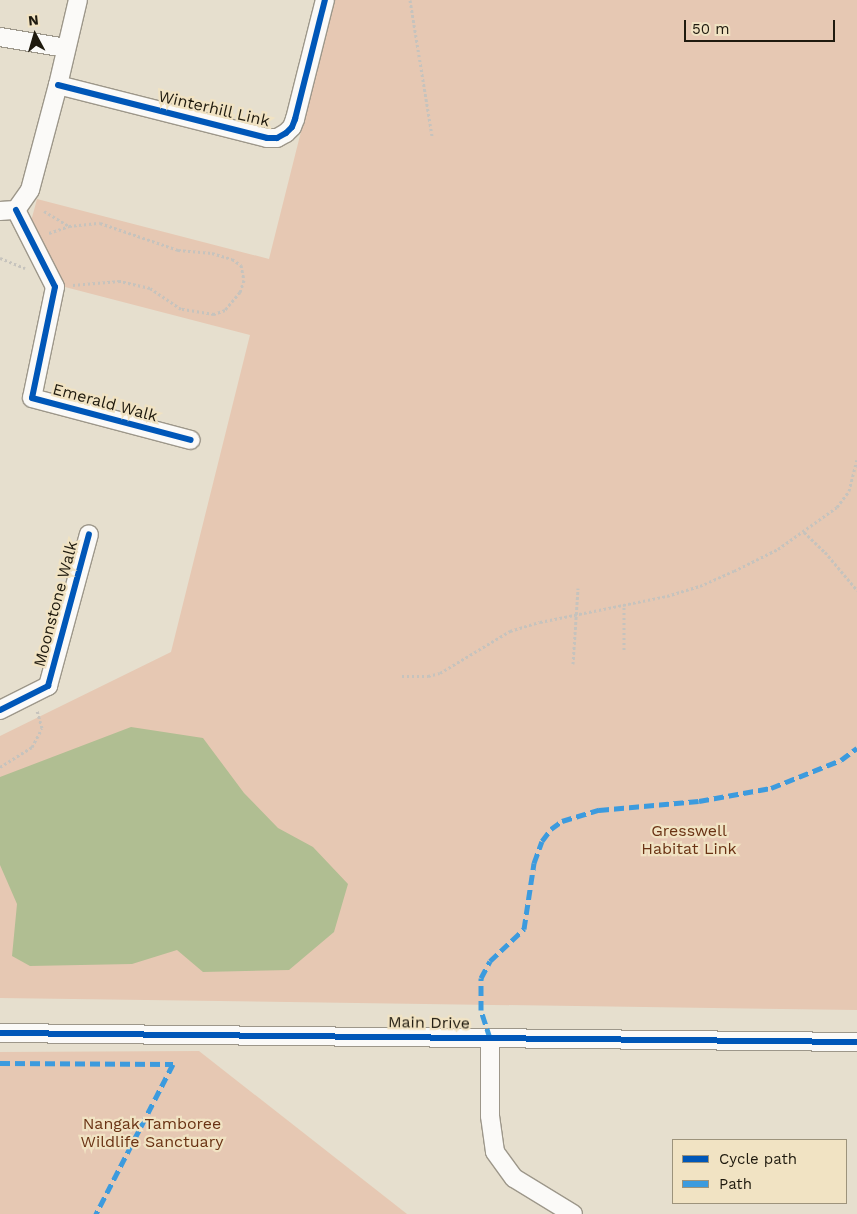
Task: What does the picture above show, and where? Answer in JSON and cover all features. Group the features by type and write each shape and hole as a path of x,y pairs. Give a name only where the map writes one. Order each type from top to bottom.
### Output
{"street":[{"path":"8,211 30,190 58,86 78,0"},
{"name":"Winterhill Link","path":"58,86 267,138 277,138 292,127 295,119 325,0"},
{"path":"0,37 66,48"},
{"name":"Emerald Walk","path":"8,211 56,288 32,398 191,440"},
{"name":"Moonstone Walk","path":"0,710 48,686 89,534"},
{"name":"Main Drive","path":"0,1032 857,1042"},
{"path":"490,1038 490,1116 495,1152 514,1178 566,1212"}],"path":[{"path":"410,0 432,136"},
{"path":"44,210 69,226"},
{"path":"44,235 69,226 100,223 178,250 212,253 232,259 241,265 244,280 240,292 225,310 214,314 181,309 150,288 128,282 102,282 71,286"},
{"path":"402,676 440,673 510,631 700,586 778,549 804,532 845,498 857,460"},
{"path":"804,532 825,552 857,590"},
{"path":"573,664 578,588"},
{"path":"624,605 624,650"},
{"path":"0,767 32,747 42,728 32,694"}],"green space":[{"name":"Gresswell Habitat Link","path":"334,0 857,0 857,1010 0,998 0,736 171,652 250,335 65,287 30,225 37,199 269,259"},
{"name":"Nangak Tamboree Wildlife Sanctuary","path":"199,1051 407,1214 0,1214 0,1052"}],"shaded area":[{"path":"131,727 203,738 244,793 278,828 313,847 348,884 334,932 289,970 203,972 177,950 132,964 30,966 12,956 17,904 0,865 0,777"}],"marked path":[{"path":"490,1038 481,1010 481,978 490,961 524,929 534,863 542,841 551,829 562,821 599,810 699,801 771,788 841,760 857,748"},
{"path":"0,1063 173,1064 96,1214"}],"cycle path":[{"path":"58,85 267,138 277,138 292,127 295,119 325,0"},
{"path":"16,210 55,287 32,398 191,440"},
{"path":"0,710 48,686 89,534"},
{"path":"0,1033 857,1042"}]}
